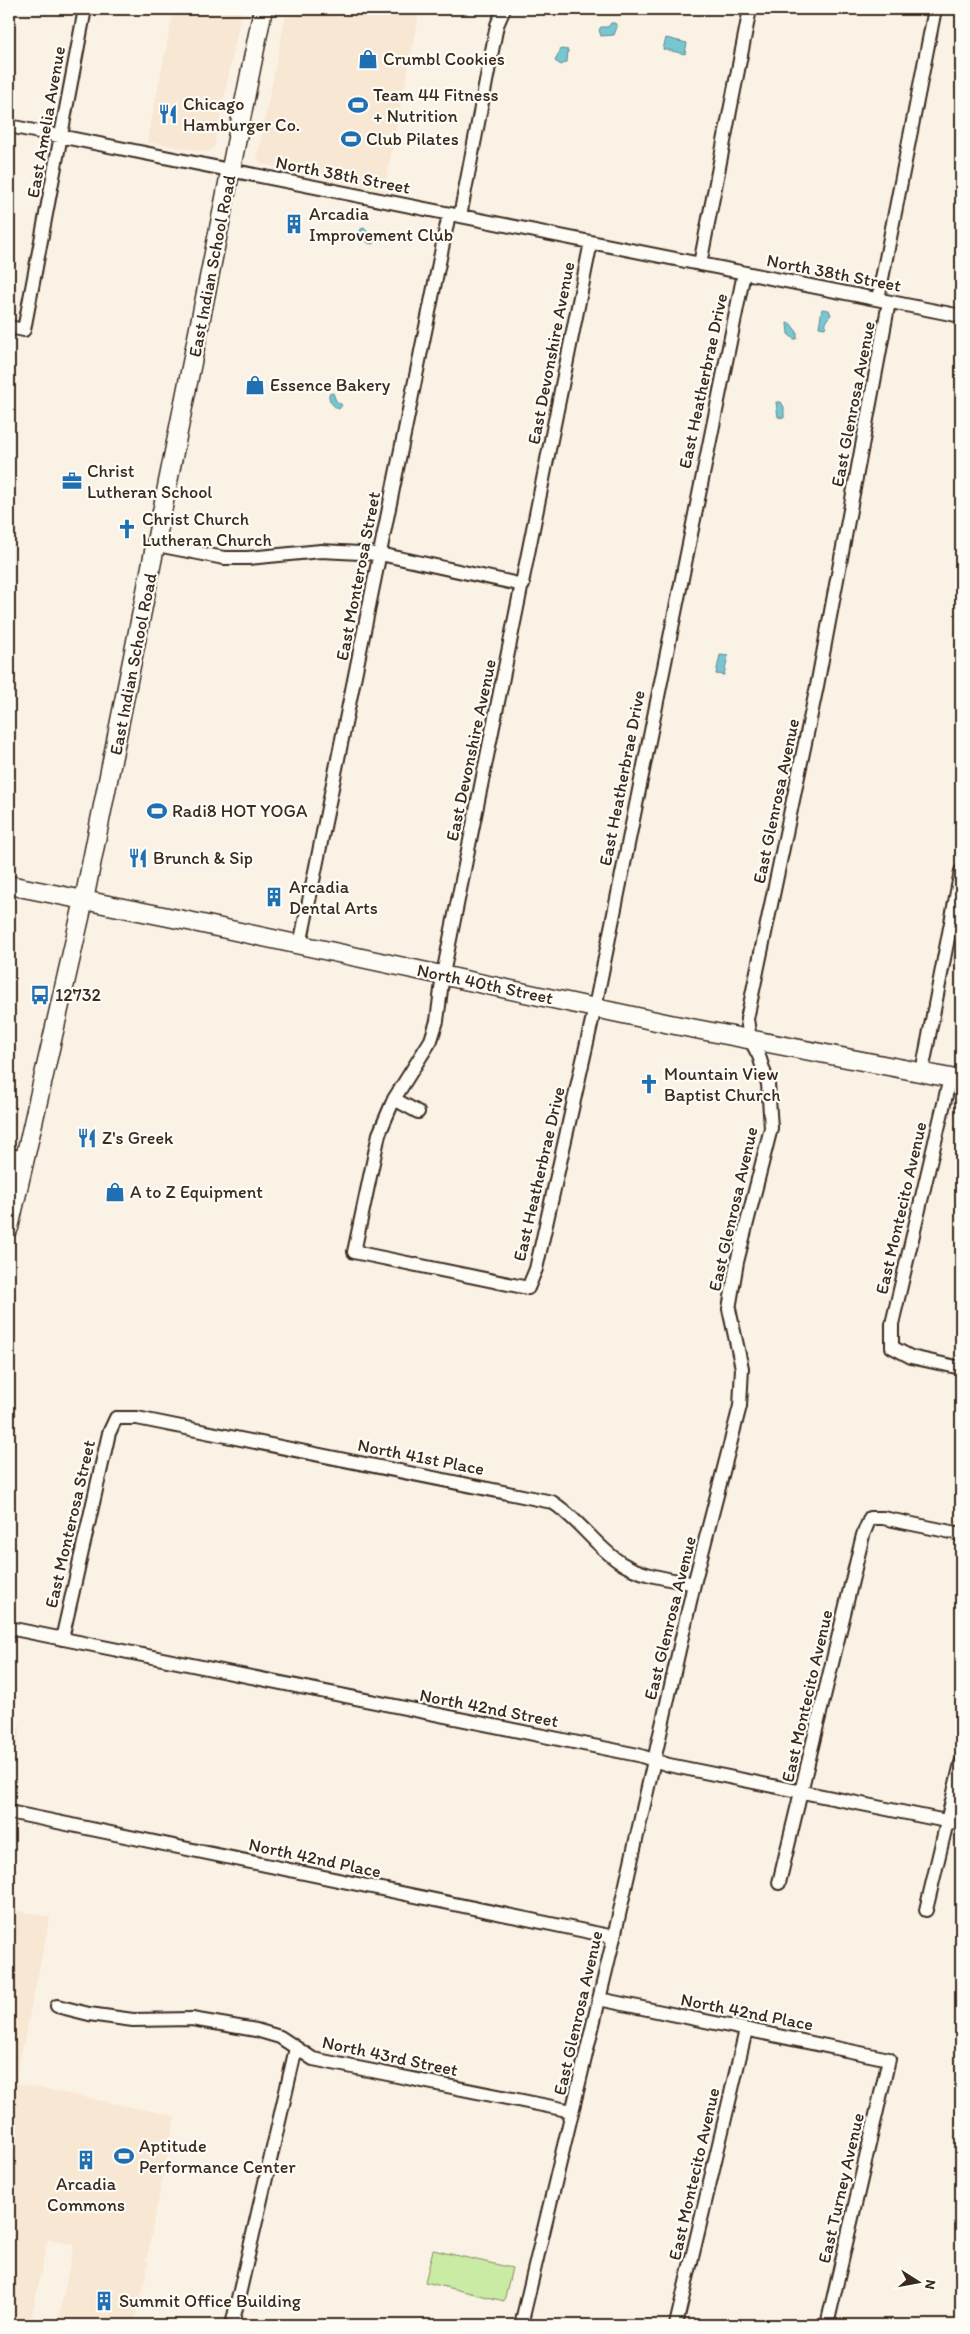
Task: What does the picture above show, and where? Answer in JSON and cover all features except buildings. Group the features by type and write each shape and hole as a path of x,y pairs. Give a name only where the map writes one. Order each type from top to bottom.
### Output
{"main road":[{"name":"East Indian School Road","path":"9,1228 17,1157 84,900 157,545 263,9"},
{"name":"North 40th Street","path":"9,885 750,1039 956,1079"}],"street":[{"name":"East Amelia Avenue","path":"9,327 24,330 85,9"},
{"name":"East Monterosa Street","path":"300,945 380,554 497,25 504,9"},
{"path":"700,264 750,9"},
{"name":"East Glenrosa Avenue","path":"521,2325 614,1937 694,1584 740,1406 742,1368 729,1310 737,1262 771,1128 768,1084 759,1056 750,1039 747,1020 816,696 935,9"},
{"name":"North 38th Street","path":"9,126 961,316"},
{"name":"East Devonshire Avenue","path":"354,1252 379,1134 394,1099 431,1040 437,1021 443,974 591,242"},
{"name":"East Heatherbrae Drive","path":"354,1252 528,1288 536,1269 595,1007 744,273"},
{"path":"157,545 224,558 248,558 321,551 380,554 523,585"},
{"path":"922,1072 961,870"},
{"name":"East Montecito Avenue","path":"956,1079 892,1324 892,1347 912,1357 961,1368"},
{"path":"394,1099 418,1112"},
{"name":"East Monterosa Street","path":"62,1639 108,1433 116,1418"},
{"name":"North 41st Place","path":"116,1418 147,1420 552,1502 570,1513 620,1562 639,1571 694,1584"},
{"name":"East Montecito Avenue","path":"779,1883 863,1535 870,1518 882,1518 961,1534"},
{"name":"North 42nd Street","path":"9,1628 961,1824"},
{"path":"926,1910 961,1763"},
{"name":"North 42nd Place","path":"9,1812 614,1937"},
{"name":"North 42nd Place","path":"599,1999 889,2059"},
{"name":"North 43rd Street","path":"57,2006 89,2014 133,2020 192,2019 256,2030 280,2038 313,2059 572,2111"},
{"name":"East Montecito Avenue","path":"676,2325 746,2030"},
{"path":"232,2325 296,2048"},
{"name":"East Turney Avenue","path":"827,2325 889,2059"}],"shaded area":[{"path":"174,9 242,9 214,147 208,152 147,142"},
{"path":"287,9 420,9 384,191 263,164 257,158"},
{"path":"9,1724 21,1727 9,1783"},
{"path":"9,1909 50,1917 15,2083 175,2116 146,2261 149,2262 134,2325 57,2325 74,2245 48,2239 30,2325 9,2325"}],"green space":[{"path":"433,2250 512,2268 504,2301 425,2282"}],"water":[{"path":"611,23 615,23 617,27 614,35 601,36 599,30 601,27 608,27"},
{"path":"666,38 687,43 685,54 663,49"},
{"path":"561,49 568,50 567,62 561,65 555,61"},
{"path":"364,228 375,240 373,244 368,243 360,232"},
{"path":"822,309 829,310 831,315 827,319 825,328 819,327"},
{"path":"787,323 790,323 797,332 797,339 788,334"},
{"path":"333,393 336,401 342,405 339,409 330,401 329,394"},
{"path":"776,402 781,402 784,407 784,418 778,417"},
{"path":"720,655 728,656 724,675 716,674"}],"place":[{"name":"Crumbl Cookies","path":"368,59"},
{"name":"Team 44 Fitness + Nutrition","path":"358,105"},
{"name":"Chicago Hamburger Co.","path":"168,114"},
{"name":"Club Pilates","path":"351,139"},
{"name":"Arcadia Improvement Club","path":"294,224"},
{"name":"Essence Bakery","path":"255,385"},
{"name":"Christ Lutheran School","path":"72,481"},
{"name":"Christ Church Lutheran Church","path":"127,529"},
{"name":"Radi8 HOT YOGA","path":"157,811"},
{"name":"Brunch & Sip","path":"138,858"},
{"name":"Arcadia Dental Arts","path":"274,897"},
{"name":"12732","path":"40,995"},
{"name":"Mountain View Baptist Church","path":"649,1084"},
{"name":"Z's Greek","path":"87,1138"},
{"name":"A to Z Equipment","path":"115,1192"},
{"name":"Aptitude Performance Center","path":"124,2156"},
{"name":"Arcadia Commons","path":"86,2160"},
{"name":"Summit Office Building","path":"104,2301"}]}
